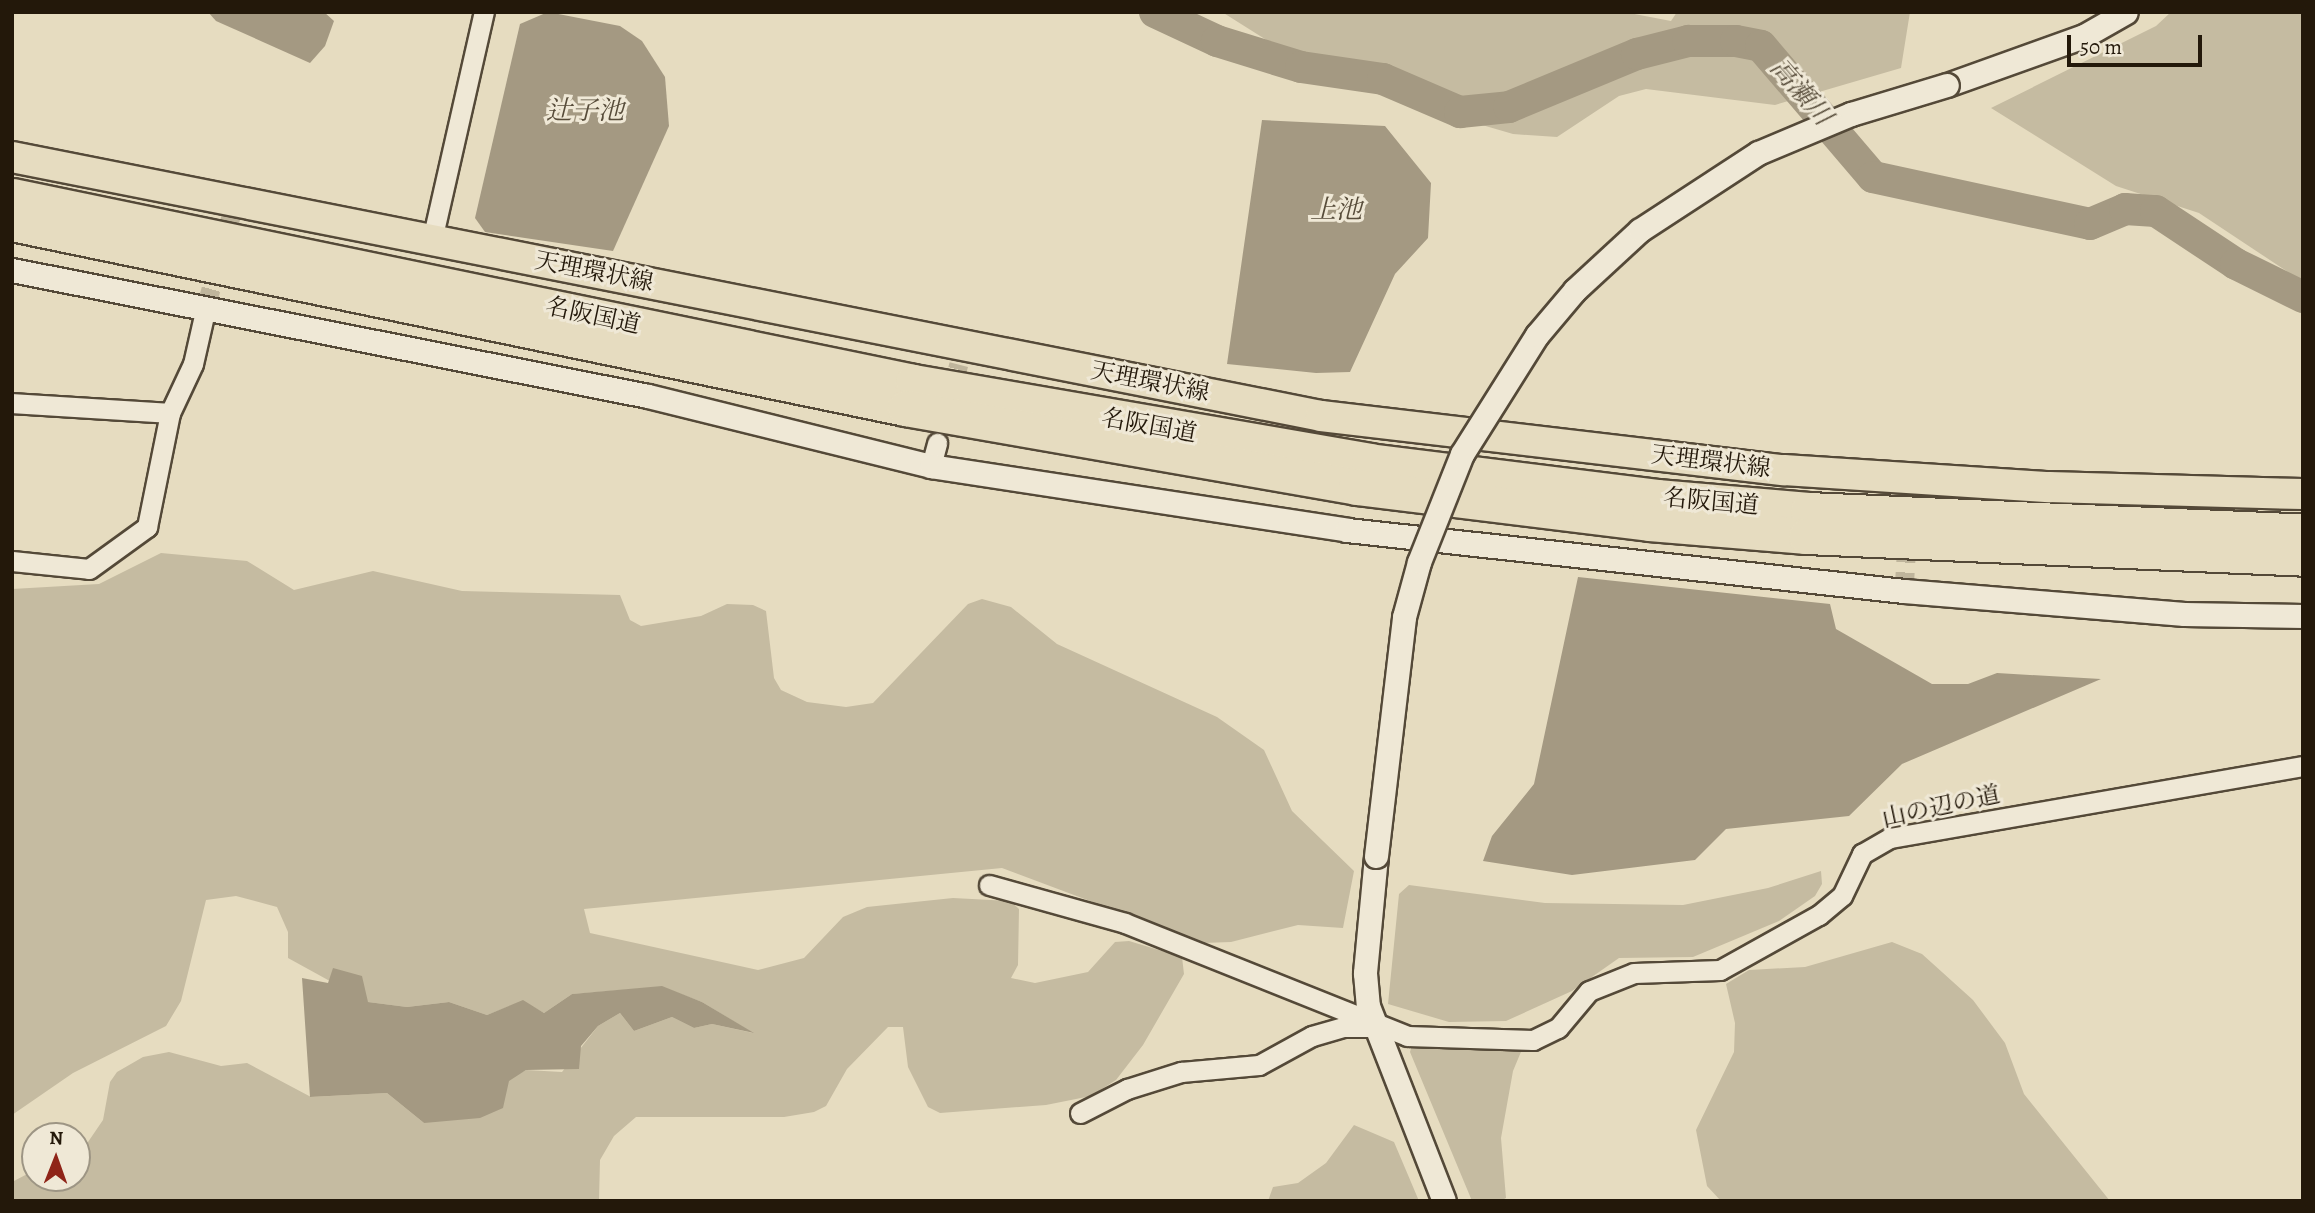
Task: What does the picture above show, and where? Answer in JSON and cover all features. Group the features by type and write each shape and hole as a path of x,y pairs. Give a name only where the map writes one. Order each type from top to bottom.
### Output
{"highway":[{"path":"12,187 258,247"},
{"name":"名阪国道","path":"12,196 1018,402 1369,461 1657,498 1808,510 2303,532"},
{"name":"名阪国道","path":"12,225 58,232 905,408 1356,487 1649,523 1806,536 2303,558"}],"main road":[{"name":"天理環状線","path":"12,157 432,240 962,355 1321,415 1784,470 2049,487 2303,494"}],"street":[{"path":"432,240 485,12"},
{"path":"1444,1201 1376,1027 1365,973 1404,617 1419,562 1462,453 1531,344 1575,290 1640,230 1758,152 1840,119 1947,85 2084,36 2126,12"},
{"path":"12,270 648,396 931,466 1361,532 1917,592 2184,614 2303,616"},
{"path":"12,561 89,569 146,527 170,413 193,364 206,307"},
{"path":"12,403 170,413"},
{"path":"931,466 937,443"},
{"name":"山の辺の道","path":"1376,1027 1407,1036 1533,1041 1558,1028 1590,991 1634,973 1720,970 1819,915 1842,896 1862,854 1890,838 2303,766"},
{"path":"989,885 1125,923 1376,1027"},
{"path":"1080,1112 1127,1089 1181,1072 1259,1065 1312,1036 1343,1027 1376,1027"}],"shaded area":[{"path":"1222,12 1624,12 1671,21 1677,12 1910,12 1901,68 1775,105 1646,89 1619,96 1557,137 1513,134 1465,120 1393,82 1298,60"},
{"path":"2171,12 2303,12 2303,282 2199,213 2116,186 1991,108 2156,26"},
{"path":"161,553 247,561 294,590 373,571 462,591 620,595 630,620 641,626 701,616 727,604 753,605 766,611 774,678 781,690 807,702 846,707 873,703 968,604 982,599 1011,607 1057,644 1217,717 1264,750 1292,811 1354,871 1343,928 1298,925 1231,942 1202,943 1002,868 584,909 590,933 758,970 804,958 843,917 867,907 953,898 1010,901 1019,909 1018,965 1011,978 1035,983 1088,972 1115,942 1129,941 1182,957 1184,974 1143,1045 1116,1080 1091,1096 1046,1105 940,1113 928,1107 908,1067 903,1027 888,1027 847,1069 826,1106 814,1112 784,1117 636,1117 614,1136 600,1160 599,1201 12,1201 12,1182 21,1177 21,1192 91,1192 91,1138 103,1120 110,1082 117,1072 143,1057 169,1052 221,1066 247,1063 311,1097 387,1093 424,1123 526,1070 562,1072 598,1026 620,1013 634,1031 672,1017 694,1028 712,1024 753,1033 702,1002 662,987 572,994 544,1013 523,1001 487,1015 449,1002 407,1007 368,1002 288,958 288,932 277,907 236,896 206,900 181,1001 166,1026 73,1073 12,1115 12,589 99,584"},
{"path":"1821,871 1822,884 1815,896 1779,921 1693,957 1619,958 1572,991 1506,1021 1449,1022 1388,1004 1399,894 1409,885 1545,903 1683,905 1768,888"},
{"path":"1892,942 1922,954 1973,1000 2005,1043 2024,1094 2110,1201 1721,1201 1707,1186 1696,1130 1734,1052 1735,1023 1726,984 1749,970 1805,967"},
{"path":"1413,1041 1523,1047 1513,1071 1501,1138 1506,1198 1500,1201 1472,1201 1410,1052"},
{"path":"1354,1125 1394,1142 1419,1201 1268,1201 1273,1187 1298,1183 1326,1163"}],"water":[{"path":"208,12 324,12 334,21 325,46 310,63 216,21"},
{"name":"辻子池","path":"548,12 620,26 642,41 665,77 669,126 613,251 485,232 475,218 520,24"},
{"name":"上池","path":"1262,120 1385,126 1431,183 1428,238 1395,274 1350,372 1316,373 1227,364"},
{"path":"1578,577 1830,604 1836,629 1932,684 1968,684 1997,673 2101,679 1902,764 1849,816 1726,829 1695,860 1572,875 1483,861 1492,836 1534,784"},
{"path":"333,968 362,976 368,1002 407,1007 449,1002 487,1015 523,1000 544,1013 572,994 662,986 702,1002 754,1033 712,1024 694,1028 672,1017 634,1031 620,1013 598,1026 581,1046 579,1069 526,1070 509,1081 503,1108 480,1118 424,1123 387,1093 310,1097 302,978 328,983"}],"waterway":[{"name":"高瀬川","path":"1155,12 1217,41 1301,67 1383,79 1460,112 1509,107 1637,54 1688,41 1736,41 1761,46 1873,177 2090,224 2125,209 2156,211 2236,264 2303,297"}],"tunnel":[{"path":"206,307 235,202"},
{"path":"950,397 959,364"},
{"path":"1904,591 1911,478"}]}
